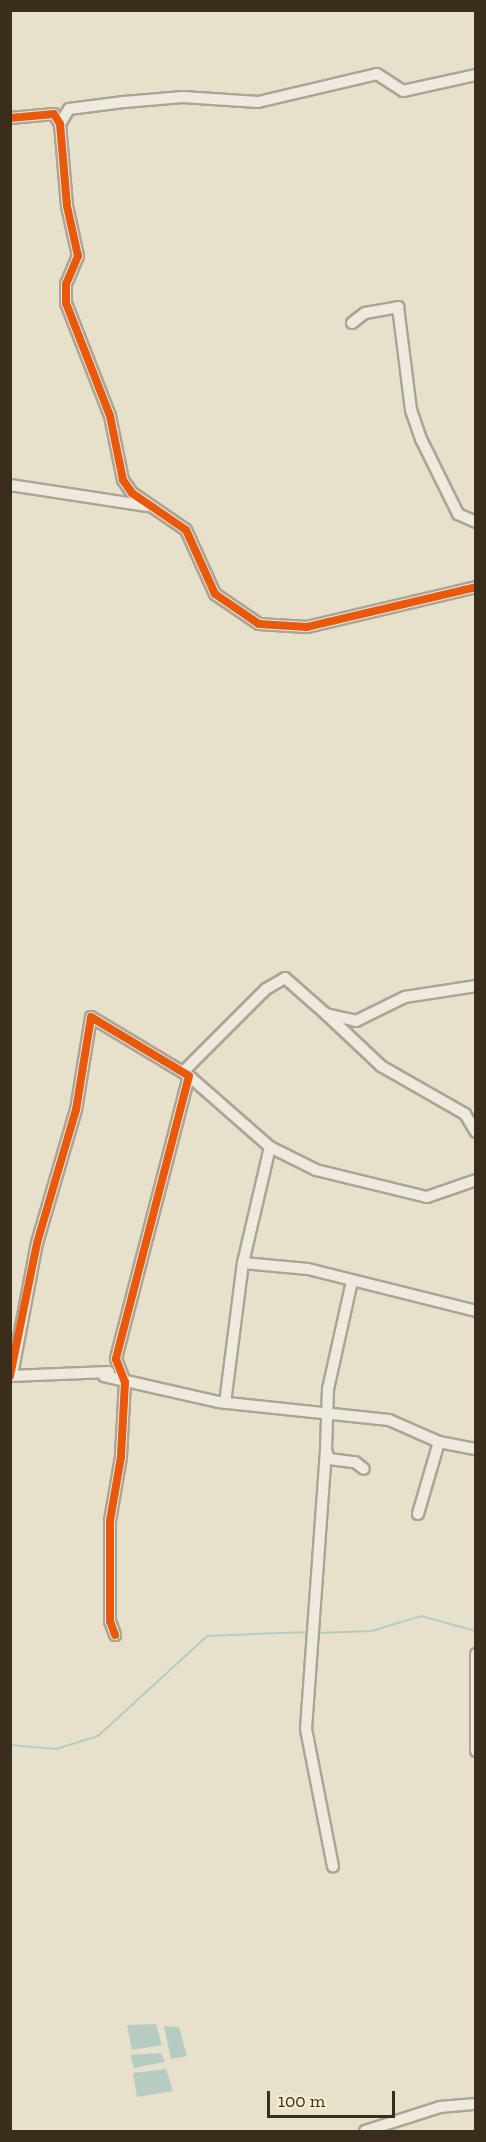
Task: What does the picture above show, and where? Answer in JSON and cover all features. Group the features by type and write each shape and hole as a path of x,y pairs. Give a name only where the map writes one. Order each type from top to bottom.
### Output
{"street":[{"path":"60,124 69,109 124,102 183,97 258,102 377,74 403,91 476,75"},
{"path":"10,118 54,114 60,124 67,206 78,256 66,285 66,303 110,416 123,480 132,493 186,530 215,594 259,624 307,627 476,587"},
{"path":"352,323 365,313 398,307 418,429 458,514 476,522"},
{"path":"10,485 156,508"},
{"path":"104,1376 116,1359 186,1074 266,989 285,978 381,1066 465,1114 476,1132"},
{"path":"326,1014 356,1021 405,997 476,986"},
{"path":"476,1180 427,1197 316,1170 270,1147 186,1074 91,1017 76,1110 37,1243 11,1375 104,1376 225,1403 330,1411 389,1420 439,1442 476,1449"},
{"path":"465,1114 476,1109"},
{"path":"225,1403 243,1263 270,1147"},
{"path":"243,1263 352,1281 476,1311"},
{"path":"333,1866 306,1729 309,1632 330,1411 328,1389 352,1281"},
{"path":"114,1635 110,1521 121,1457 125,1382 116,1359"},
{"path":"418,1514 439,1442"},
{"path":"326,1450 329,1459 355,1462 364,1469"},
{"path":"476,1654 476,1752"},
{"path":"365,2131 440,2108 476,2104"}],"shaded area":[{"path":"156,2024 162,2045 132,2050 127,2025"},
{"path":"164,2026 179,2027 187,2056 171,2059"},
{"path":"161,2053 165,2062 134,2068 130,2055"},
{"path":"166,2069 173,2091 137,2097 133,2073"}],"waterway":[{"path":"317,1633 372,1631 421,1616 476,1631"},
{"path":"10,1745 56,1749 98,1736 207,1636 308,1632"}],"cycle path":[{"path":"10,118 54,114 60,124 67,206 78,256 66,284 66,303 110,416 123,480 132,493 186,530 215,594 259,624 307,627 476,587"},
{"path":"10,1376 37,1243 76,1110 91,1017 189,1076 116,1359 125,1382 121,1457 110,1521 110,1621 115,1635"}]}
